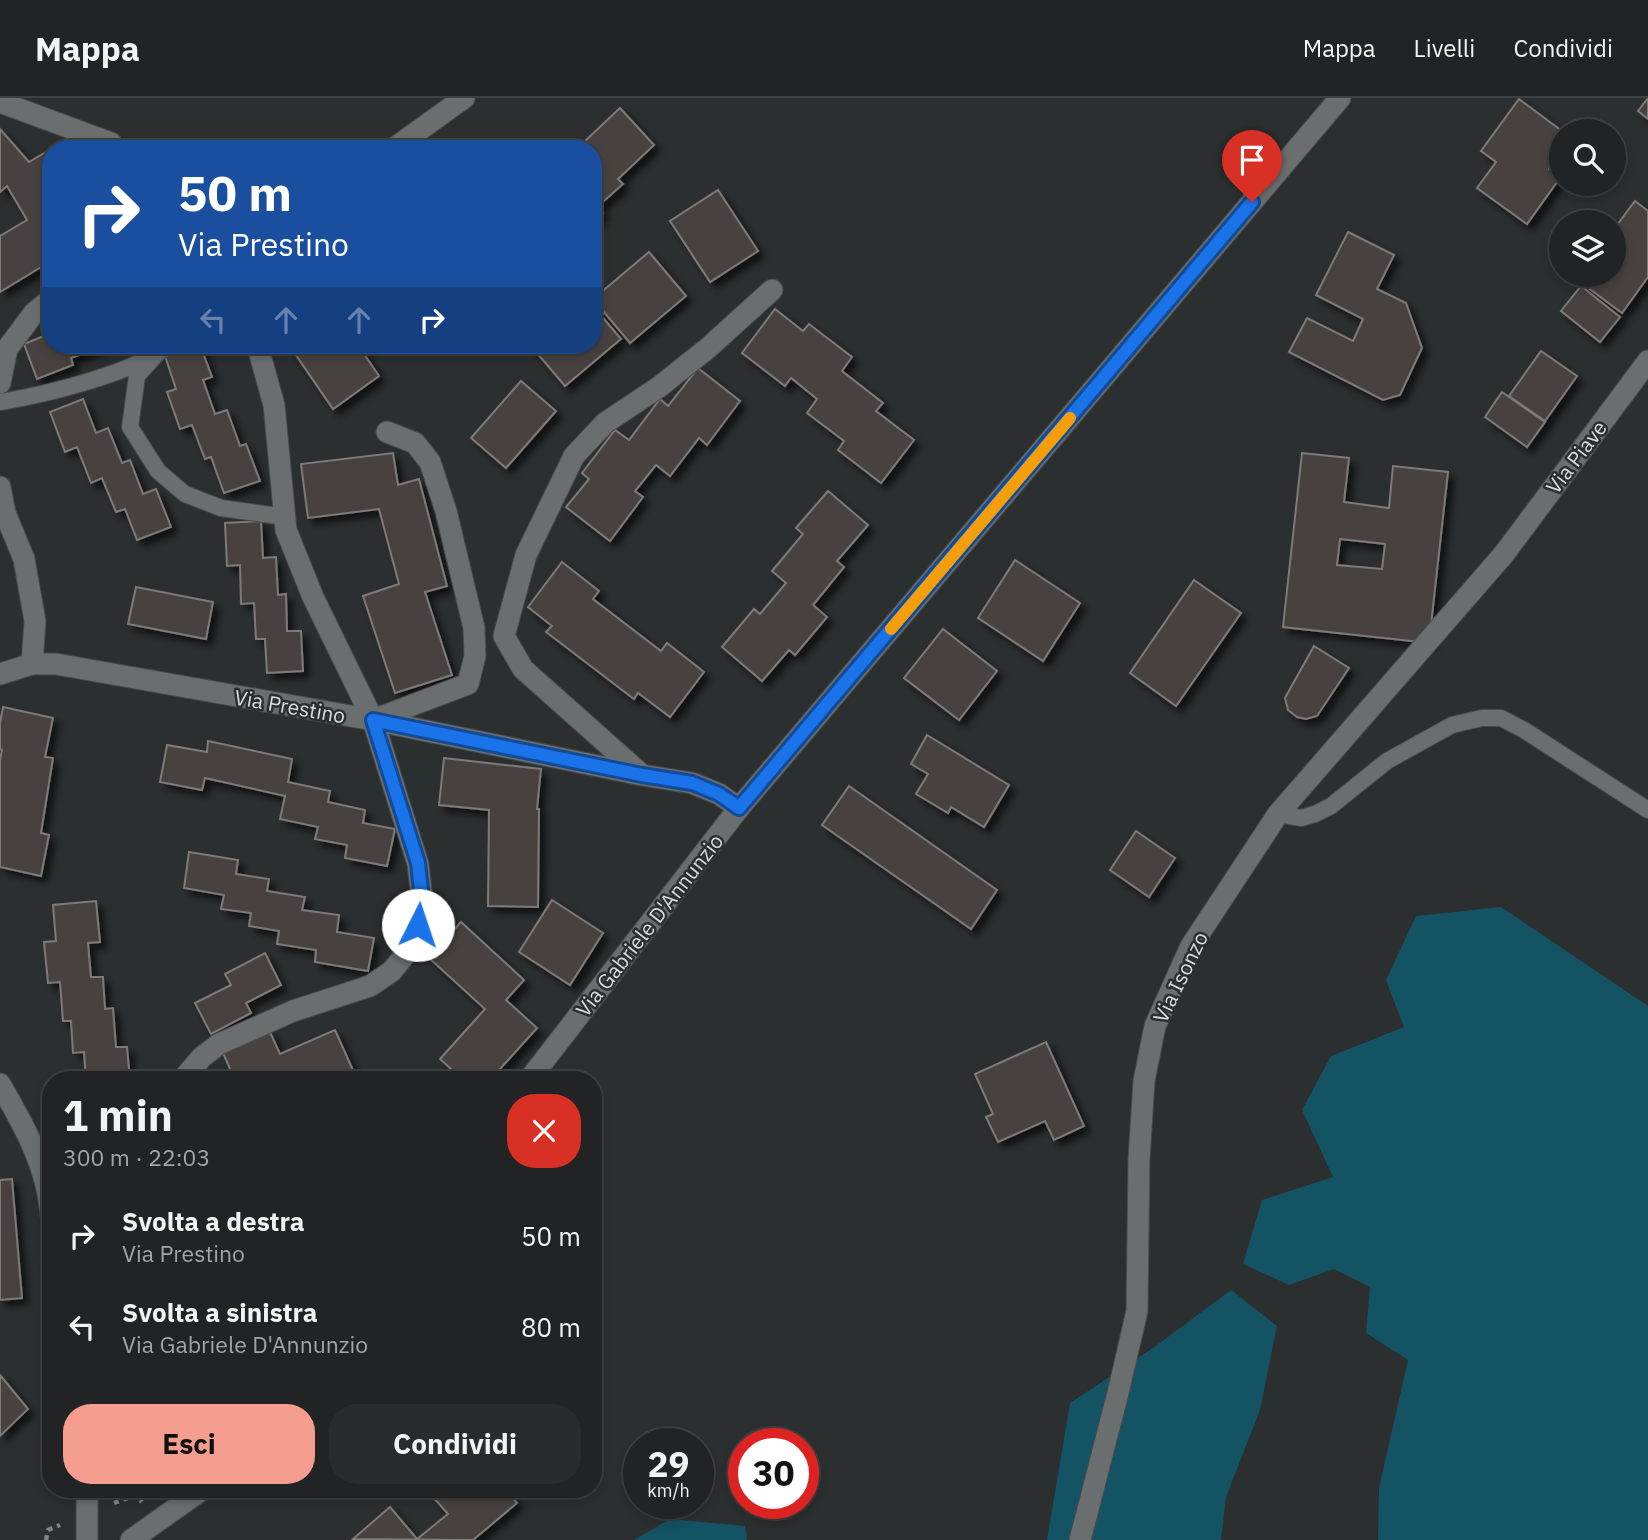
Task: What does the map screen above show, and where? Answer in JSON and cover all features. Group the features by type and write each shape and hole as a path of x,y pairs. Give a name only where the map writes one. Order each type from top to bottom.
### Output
{"street":[{"path":"406,140 464,98"},
{"name":"Via Gabriele D'Annunzio","path":"536,1071 739,808 1340,98"},
{"path":"0,102 102,140"},
{"path":"642,775 523,669 504,636 526,555 574,456 605,423 659,387 708,348 772,290"},
{"path":"0,383 7,349 42,306"},
{"path":"190,1071 219,1044 293,1010 370,986 392,971 408,951 418,925 422,899 418,863 373,720 313,597 286,530 274,405 260,354"},
{"name":"Via Piave","path":"1504,554 1648,361"},
{"path":"373,720 468,684 475,656 474,628 446,511 430,462 415,443 387,432"},
{"path":"0,486 5,513 24,558 35,621 32,664"},
{"name":"Via Isonzo","path":"1080,1540 1137,1311 1139,1159 1144,1081 1155,1026 1191,946 1278,814 1504,554"},
{"name":"Via Prestino","path":"0,674 32,664 56,664 373,720 692,783 719,794 739,808"},
{"path":"0,1084 34,1146 42,1174"},
{"path":"87,1498 87,1540"},
{"path":"131,1540 190,1498"}],"lane":[{"path":"158,354 136,376 130,427 158,471 185,494 221,508 285,517"},
{"path":"0,402 39,396 155,356"},
{"path":"1278,814 1301,818 1315,814 1331,806 1387,761 1452,725 1482,718 1501,718 1524,730 1648,810"}],"path":[{"path":"46,1540 48,1531"}],"shaded area":[{"path":"1501,907 1648,1006 1648,1540 1378,1540 1379,1488 1408,1360 1366,1333 1370,1287 1334,1269 1289,1285 1243,1264 1262,1200 1333,1177 1302,1110 1331,1056 1404,1027 1386,980 1416,916"},
{"path":"1231,1290 1277,1326 1260,1410 1226,1497 1221,1540 1047,1540 1070,1403 1153,1348"},
{"path":"670,1519 745,1526 747,1540 634,1540"}],"building":[{"path":"1648,98 1648,119 1638,111"},
{"path":"1519,99 1549,121 1549,193 1527,224 1477,188 1496,162 1481,151"},
{"path":"620,108 654,145 618,179 623,184 602,203 602,140 586,140"},
{"path":"0,129 29,162 42,154 42,266 0,292 0,236 27,220 7,186 0,192"},
{"path":"718,190 758,251 710,282 670,221"},
{"path":"1635,201 1648,211 1648,277 1622,313 1587,287 1626,287 1626,213"},
{"path":"1348,232 1394,255 1377,289 1406,303 1422,348 1400,395 1383,400 1289,352 1307,318 1353,341 1363,319 1316,295"},
{"path":"649,252 686,296 630,343 602,310 602,291"},
{"path":"1582,287 1620,317 1600,342 1561,311"},
{"path":"775,309 803,331 809,324 852,357 842,371 883,403 876,411 914,440 881,483 838,450 844,441 807,413 817,399 791,378 785,386 742,353"},
{"path":"602,317 621,339 565,386 538,354 602,354"},
{"path":"42,337 42,354 81,354 71,358 73,365 37,379 24,344"},
{"path":"1541,351 1577,376 1545,421 1509,396"},
{"path":"164,354 203,354 212,377 203,380 215,414 227,410 240,446 246,444 260,481 224,493 211,457 205,459 192,425 180,429 167,392 176,389"},
{"path":"295,354 364,354 379,376 333,409"},
{"path":"698,368 740,401 707,445 699,438 670,476 656,465 635,491 643,497 610,541 566,507 589,479 582,473 615,430 629,440 660,399 668,406"},
{"path":"521,381 556,411 506,468 471,438"},
{"path":"1502,392 1545,422 1527,447 1485,417"},
{"path":"83,399 96,433 108,428 122,463 130,460 143,494 156,489 171,527 137,540 125,509 116,512 102,478 91,483 77,447 65,452 50,412"},
{"path":"393,453 398,485 419,479 447,586 425,592 452,675 395,693 363,596 399,584 379,509 308,518 301,464"},
{"path":"1302,453 1349,458 1344,502 1389,508 1393,466 1448,472 1429,643 1283,627","holes":["1340,539 1385,544 1382,569 1337,565"]},
{"path":"828,491 868,525 837,561 844,567 813,605 827,617 795,655 789,650 762,681 722,647 754,609 760,614 786,583 772,571 803,534 796,528"},
{"path":"261,521 263,558 276,557 278,595 286,594 287,631 301,631 303,671 267,673 265,639 256,639 254,603 241,604 240,565 227,566 225,523"},
{"path":"1015,560 1080,603 1043,661 978,618"},
{"path":"562,562 599,591 593,599 661,651 667,643 704,672 670,717 638,693 634,699 546,632 552,626 528,607"},
{"path":"1194,580 1241,613 1176,706 1130,673"},
{"path":"136,587 213,602 206,639 128,624"},
{"path":"943,629 997,671 959,720 904,678"},
{"path":"1314,646 1349,668 1317,716 1306,719 1297,717 1288,710 1285,698"},
{"path":"3,707 53,718 45,757 53,758 41,833 49,835 41,876 0,867 0,723"},
{"path":"927,735 1009,785 984,827 951,807 948,813 916,794 928,774 911,764"},
{"path":"208,741 292,759 288,782 330,791 328,802 365,810 363,823 395,829 387,866 345,858 347,845 315,839 318,827 280,819 285,796 205,778 202,790 160,782 167,745 207,752"},
{"path":"444,758 541,769 537,809 538,907 488,906 489,810 439,805"},
{"path":"849,786 997,890 971,929 822,825"},
{"path":"1136,831 1175,858 1149,897 1110,870"},
{"path":"189,852 238,860 236,874 269,879 267,891 305,897 302,910 339,915 337,932 374,938 368,971 315,962 316,950 277,944 279,931 249,926 251,913 221,909 224,895 184,888"},
{"path":"552,900 603,933 570,985 519,952"},
{"path":"96,901 100,942 88,943 91,977 103,977 105,1009 113,1008 116,1047 127,1047 129,1071 85,1071 84,1052 73,1053 71,1021 63,1021 60,982 48,983 44,942 56,941 53,905"},
{"path":"461,922 524,980 506,1000 537,1028 498,1071 453,1071 440,1059 485,1009 429,958"},
{"path":"265,953 281,985 246,1003 251,1013 211,1034 195,1003 231,985 225,974"},
{"path":"335,1030 353,1071 231,1071 223,1053 270,1032 280,1054"},
{"path":"1046,1042 1084,1126 1054,1140 1045,1121 998,1142 986,1117 993,1114 975,1074"},
{"path":"12,1179 22,1298 0,1300 0,1180"},
{"path":"0,1375 28,1409 0,1436"},
{"path":"434,1498 513,1498 517,1503 473,1540 353,1539 390,1507 417,1539 448,1514"}],"slow traffic":[{"path":"891,629 1070,418"}],"route":[{"path":"418,925 422,899 418,863 373,720 692,783 719,794 739,808 1252,202"}]}
